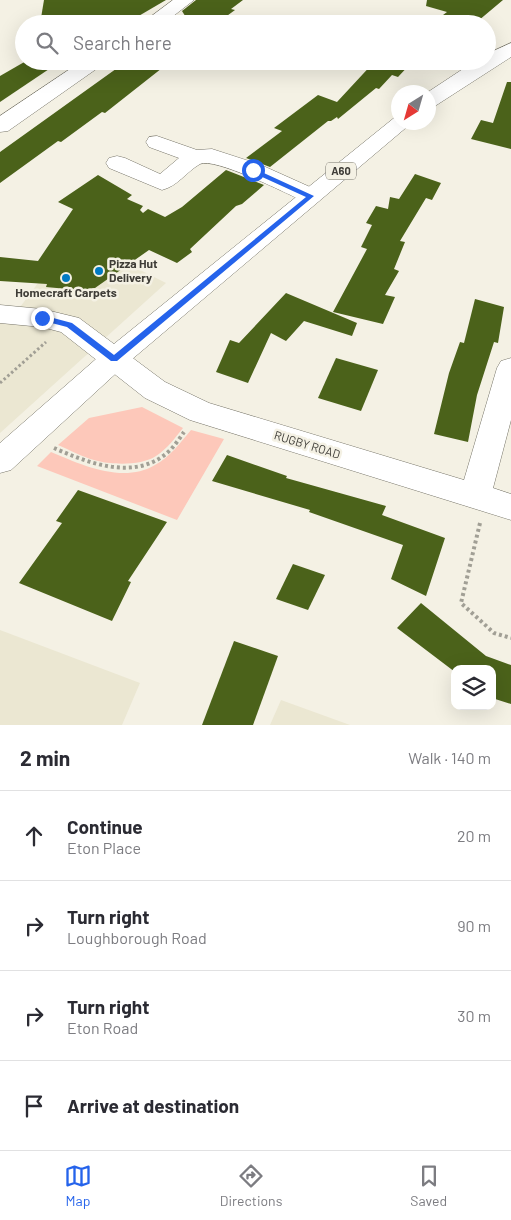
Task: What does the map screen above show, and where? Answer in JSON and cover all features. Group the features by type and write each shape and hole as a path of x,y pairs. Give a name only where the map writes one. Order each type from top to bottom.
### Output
{"street":[{"path":"163,15 185,0"},
{"path":"496,57 511,49"},
{"path":"0,126 82,70"},
{"path":"436,97 475,70"},
{"name":"A60","path":"0,461 114,359 392,130"},
{"path":"157,142 195,157 212,156 253,170 310,196"},
{"path":"117,163 162,183 195,157"},
{"name":"RUGBY ROAD","path":"0,314 42,318 70,325 155,390 200,412 491,501"},
{"path":"491,501 511,368"}],"path":[{"path":"0,383 53,335"},
{"path":"55,449 89,463 134,467 151,462 167,453 200,412"},
{"path":"491,501 461,603 494,632 511,638"}],"shaded area":[{"path":"73,236 166,283 0,433 0,321 9,322"},
{"path":"142,407 183,428 164,450 150,459 126,464 101,462 58,445 89,418"},
{"path":"191,430 224,439 177,520 37,466 51,452 89,467 116,473 130,473 143,470 165,458"},
{"path":"0,630 140,683 122,725 0,725"},
{"path":"281,700 350,725 270,725"}],"building":[{"path":"44,0 166,0 140,15 42,15"},
{"path":"196,0 243,0 231,9 235,10 228,15 184,15 182,11"},
{"path":"427,0 503,0 485,15 443,15 447,12 426,6"},
{"path":"15,67 15,70 48,70 0,102 0,76"},
{"path":"114,70 160,70 105,113 102,112 61,142 58,141 0,183 0,152"},
{"path":"367,70 405,70 398,77 392,75 379,89 376,88 338,119 337,117 328,121 270,167 246,158 282,131 274,128 318,95 337,102"},
{"path":"507,82 511,82 511,149 471,139 481,120 493,123"},
{"path":"226,170 264,185 242,204 236,206 190,249 192,252 177,263 149,250 95,288 78,290 46,287 47,284 0,281 0,257 38,261 73,209 58,202 98,175 132,195 127,199 143,206 140,210 143,213 148,209 165,217 182,207"},
{"path":"415,174 441,183 432,200 426,198 400,241 405,242 394,269 399,271 385,295 395,297 383,324 333,312 367,249 361,247 372,225 366,223 376,206 388,209 390,197 399,199"},
{"path":"286,293 357,323 352,336 304,321 286,341 271,333 248,383 216,372 230,340 239,343"},
{"path":"475,299 504,307 498,343 494,342 477,395 468,442 434,434 449,373 460,342 464,343"},
{"path":"336,358 378,370 361,411 318,398"},
{"path":"227,455 287,476 286,478 386,506 382,515 445,538 426,596 391,579 403,545 309,512 310,510 212,481"},
{"path":"78,490 167,522 128,581 131,582 112,621 19,583 62,523 56,521"},
{"path":"293,564 325,575 308,610 276,599"},
{"path":"421,603 486,656 511,665 511,704 496,699 496,665 451,665 451,669 397,628"},
{"path":"234,641 278,656 253,725 202,725"}],"place":[{"name":"Pizza Hut Delivery","path":"99,271"},
{"name":"Homecraft Carpets","path":"66,278"}],"route":[{"path":"42,318 70,325 114,359 310,196 253,170"}]}
